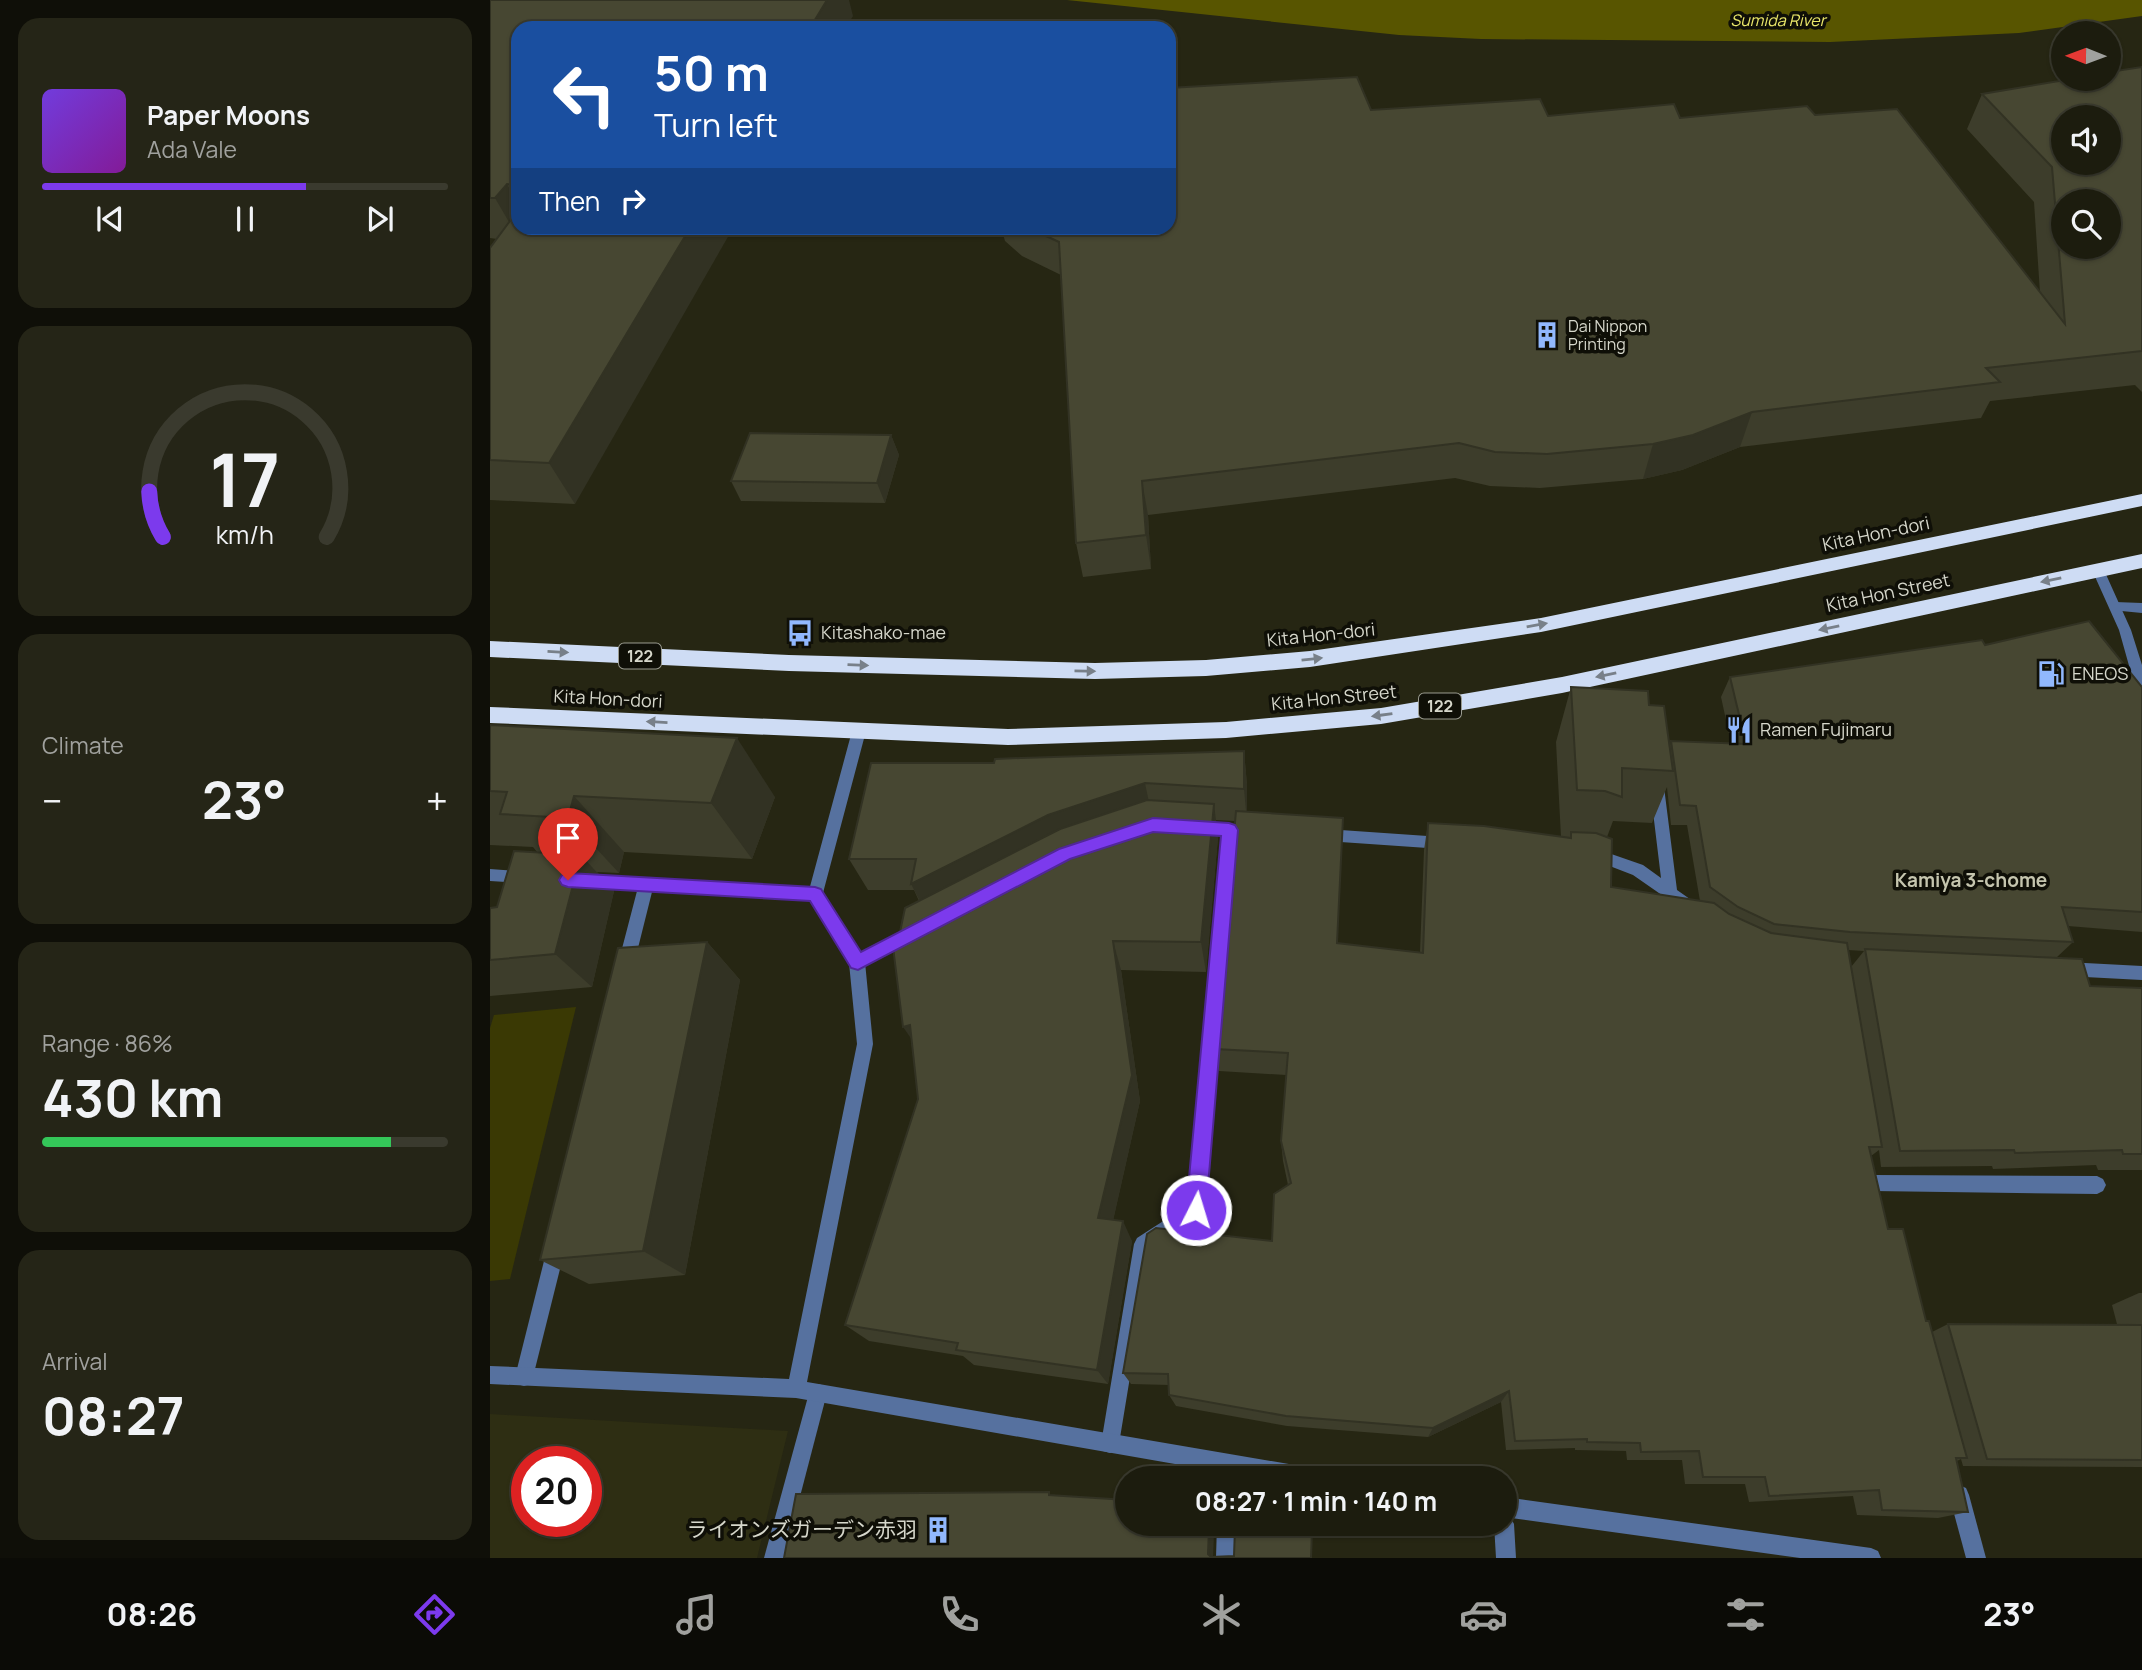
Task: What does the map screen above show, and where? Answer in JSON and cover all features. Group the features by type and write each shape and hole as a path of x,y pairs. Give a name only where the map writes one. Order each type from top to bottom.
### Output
{"highway":[{"name":"Kita Hon-dori","path":"490,649 803,664 1095,671 1206,668 1310,659 1541,625 2142,500"},
{"name":"Kita Hon Street","path":"490,715 1022,737 1227,730 1381,716 1562,685 2142,561"}],"street":[{"path":"2098,570 2125,631 2142,687"},
{"path":"2115,607 2142,608"},
{"path":"796,1389 865,1044 858,962 815,894 859,731"},
{"path":"1655,770 1670,891"},
{"path":"1179,826 1271,832"},
{"path":"1110,1444 1143,1244 1196,1210 1229,830"},
{"path":"1312,835 1463,844"},
{"path":"1573,851 1587,852 1638,870 1701,916"},
{"path":"490,875 542,878"},
{"path":"568,880 815,894"},
{"path":"623,979 646,886"},
{"path":"858,962 918,930"},
{"path":"2045,968 2142,973"},
{"path":"1874,1183 2097,1185"},
{"path":"524,1377 560,1231"},
{"path":"490,1375 796,1389 1110,1444 1204,1466"},
{"path":"774,1558 818,1392"},
{"path":"1954,1478 1976,1558"},
{"path":"1517,1509 1871,1558"},
{"path":"1226,1558 1227,1536"},
{"path":"1505,1536 1506,1558"}],"shaded area":[{"path":"576,1007 510,1279 490,1281 490,1028 494,1015"},
{"path":"490,1414 788,1431 757,1558 490,1558"}],"water":[{"name":"Sumida River","path":"1067,0 2142,0 2142,16 2106,21 2051,21 2051,29 2019,33 1830,42 1481,39 1399,35"}],"building":[{"path":"490,0 827,0 814,21 511,21 511,185 507,184 495,198 490,198"},
{"name":"Dai Nippon Printing","path":"2142,67 2142,351 1986,368 2000,382 1752,412 1693,435 1653,444 1547,454 1495,452 1459,443 1142,481 1146,535 1076,543 1059,242 1044,235 1176,235 1176,88 1357,77 1371,110 1540,99 1548,116 1674,104 1680,118 1807,106 1815,115 1897,109 2065,324 2060,259 2121,259 2121,189 2054,189 2053,175 2121,175 2121,105 2051,105 2051,166 1982,94 2051,82 2051,91 2121,91 2121,70"},
{"path":"511,220 511,235 686,235 549,463 490,460 490,248"},
{"path":"750,433 891,435 877,483 731,481"},
{"path":"2089,621 2142,687 2142,912 2062,907 2073,942 1850,932 1774,924 1738,907 1710,887 1696,806 1680,805 1671,741 1746,744 1730,677 1982,640 1985,645"},
{"path":"1571,687 1648,691 1649,705 1664,706 1673,771 1622,768 1622,797 1605,791 1577,790"},
{"path":"490,725 737,738 711,803 574,796 568,818 500,814 507,792 490,791"},
{"path":"1244,751 1244,789 1145,783 1048,815 911,884 916,859 849,859 871,763 994,763 995,759"},
{"path":"1147,800 1214,804 1201,942 1113,941 1132,1075 1098,1218 1123,1221 1097,1370 956,1350 958,1343 845,1325 918,1099 910,1025 903,1027 892,939 899,937 905,908 1060,829"},
{"path":"1236,811 1343,818 1337,943 1423,953 1428,823 1484,826 1571,838 1571,832 1596,833 1612,839 1611,887 1714,903 1729,914 1771,933 1847,943 1882,1147 1869,1147 1888,1229 1903,1229 1926,1321 1929,1321 1967,1458 1956,1458 1968,1512 1882,1510 1879,1490 1769,1496 1765,1477 1703,1477 1699,1451 1641,1452 1640,1443 1587,1442 1587,1439 1515,1441 1509,1391 1433,1428 1286,1416 1169,1395 1168,1374 1123,1373 1147,1234 1156,1228 1272,1241 1274,1194 1291,1183 1281,1141 1288,1053 1215,1049"},
{"path":"514,851 581,855 555,954 490,960 490,908 497,907"},
{"path":"707,942 643,1251 540,1260 618,948"},
{"path":"1865,949 2082,959 2090,986 2142,988 2142,1154 2123,1154 2122,1150 2015,1153 2014,1150 1900,1151"},
{"path":"1948,1324 2142,1325 2142,1460 1987,1459"},
{"path":"1049,1492 1049,1495 1115,1499 1115,1536 1209,1536 1208,1554 1211,1557 1234,1556 1235,1536 1312,1536 1311,1558 784,1558 796,1494"}],"place":[{"name":"Dai Nippon Printing","path":"1547,335"},
{"name":"Kitashako-mae","path":"800,633"},
{"name":"ENEOS","path":"2051,674"},
{"name":"Ramen Fujimaru","path":"1739,730"},
{"name":"ライオンズガーデン赤羽","path":"938,1530"}],"district":[{"name":"Kamiya 3-chome","path":"1971,880"}],"route":[{"path":"568,880 815,894 858,962 1065,854 1153,825 1229,830 1196,1210"}]}
